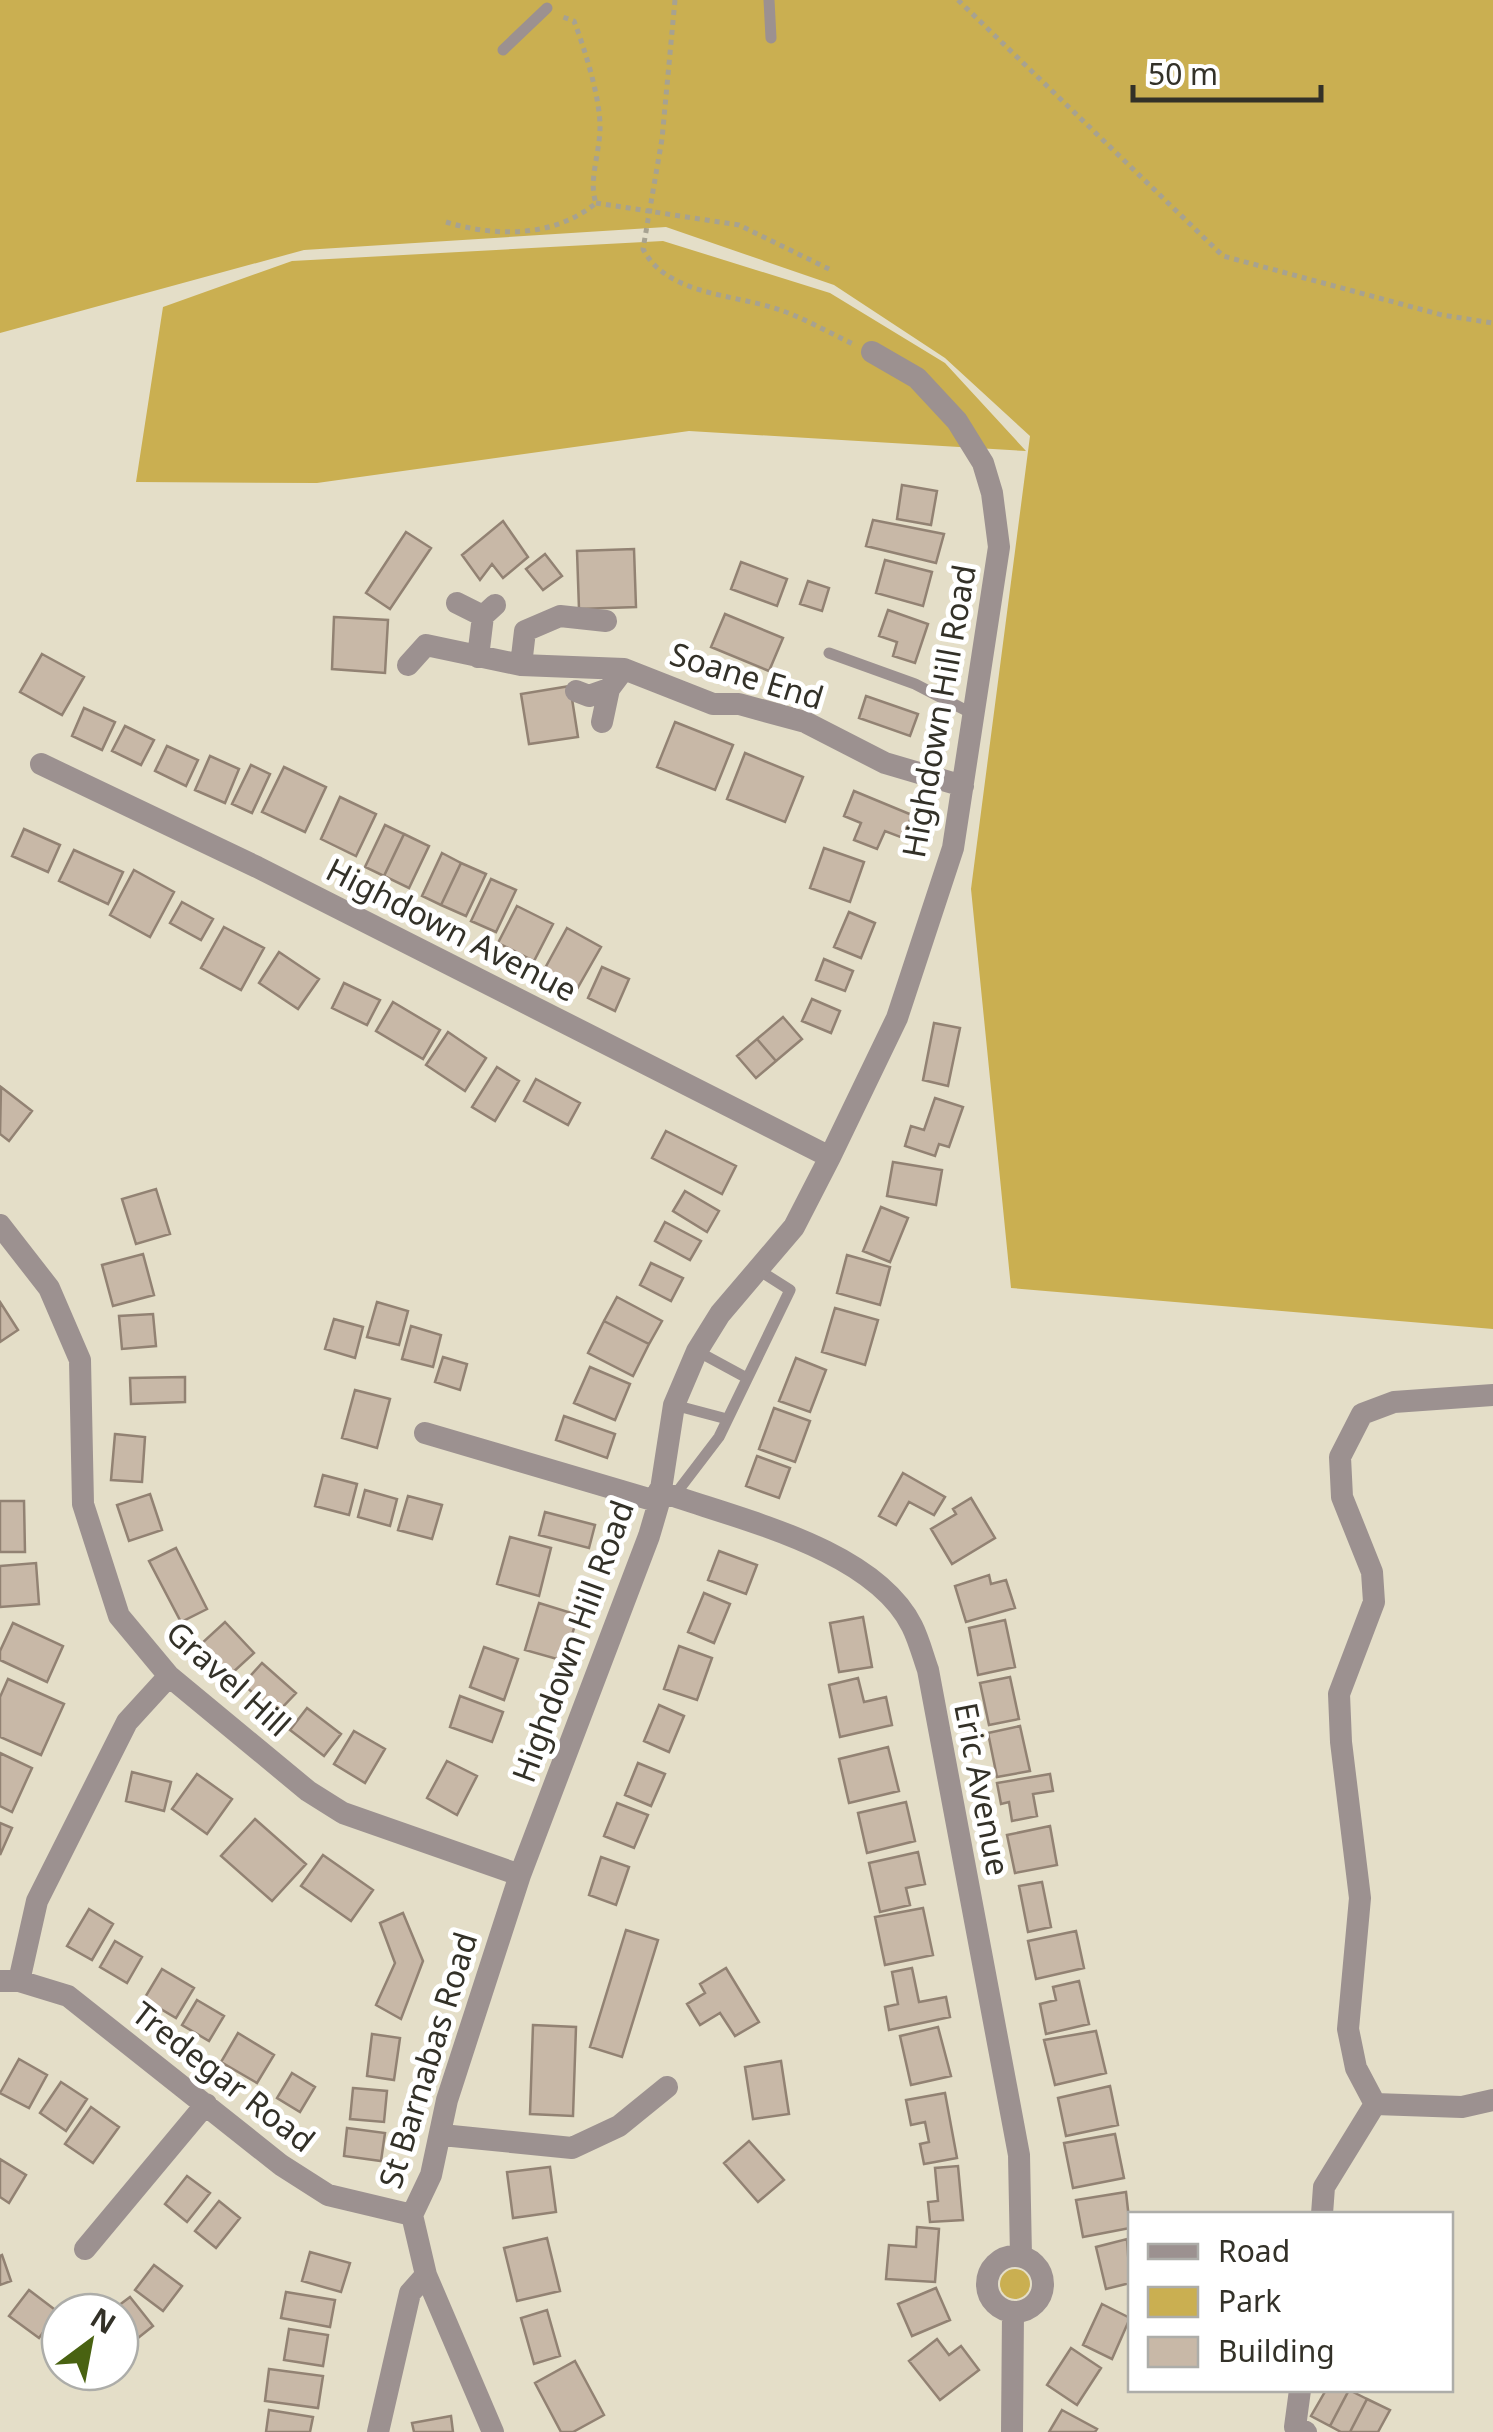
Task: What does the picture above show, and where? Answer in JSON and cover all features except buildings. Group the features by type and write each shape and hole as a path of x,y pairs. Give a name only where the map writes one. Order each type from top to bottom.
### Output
{"street":[{"name":"Highdown Hill Road","path":"520,1875 664,1497 674,1404 697,1352 720,1314 794,1227 830,1157 896,1018 953,848 999,547 992,494 984,463 957,420 916,378 872,352"},
{"path":"457,603 489,610 478,656"},
{"path":"521,665 524,632 560,616 606,621"},
{"name":"Soane End","path":"408,665 426,645 521,665 624,669 713,704 739,704 805,722 885,762 963,786"},
{"name":"Soane End","path":"602,722 609,689 624,669"},
{"path":"576,690 590,696 609,689"},
{"name":"Highdown Avenue","path":"41,764 258,867 830,1157"},
{"name":"Gravel Hill","path":"0,1225 49,1288 80,1360 82,1504 119,1616 169,1676 308,1791 343,1814 520,1875"},
{"path":"1375,2104 1356,2068 1348,2029 1360,1898 1341,1742 1340,1694 1374,1602 1372,1572 1342,1497 1340,1457 1362,1414 1394,1402 1493,1395"},
{"name":"Eric Avenue","path":"425,1434 664,1497 830,1551 873,1578 912,1624 928,1670 1019,2155 1021,2256"},
{"path":"10,1981 37,1901 127,1722 169,1676"},
{"name":"St Barnabas Road","path":"493,2432 426,2275 412,2214 431,2176 447,2100 520,1875"},
{"name":"Tredegar Road","path":"10,1981 68,1996 281,2165 328,2194 412,2214"},
{"path":"442,2135 572,2148 619,2126 667,2087"},
{"path":"1375,2104 1462,2107 1493,2100"},
{"path":"85,2250 206,2104"},
{"path":"1322,2212 1324,2187 1375,2104"},
{"path":"1021,2256 1037,2266 1044,2282 1031,2308 1013,2312 990,2298 986,2280 1002,2258 1021,2256"},
{"path":"378,2432 410,2293 426,2275"},
{"path":"1012,2432 1013,2312"},
{"path":"1300,2392 1295,2427 1306,2432"}],"lane":[{"path":"769,0 772,38"},
{"path":"503,50 544,10"},
{"path":"829,653 915,684 971,713"},
{"path":"664,1497 719,1437 790,1290 757,1269"},
{"path":"697,1352 745,1377"},
{"path":"674,1404 727,1419"}],"path":[{"path":"675,0 662,139 643,248 650,262 679,283 778,309 872,352"},
{"path":"958,0 1222,256 1442,314 1493,323"},
{"path":"544,10 574,21 581,39 600,120 600,152 592,179 596,203"},
{"path":"596,203 739,225 833,271"},
{"path":"446,222 477,232 510,233 548,228 582,215 596,203"}],"green space":[{"path":"0,0 1493,0 1493,1329 1011,1288 971,889 1030,436 945,358 834,285 666,227 304,250 0,333"},
{"path":"663,241 830,293 945,363 1026,451 689,431 317,483 136,482 163,307 292,261"},
{"path":"1015,2269 1026,2273 1030,2284 1026,2295 1015,2299 1004,2295 1000,2284 1004,2273"}]}
